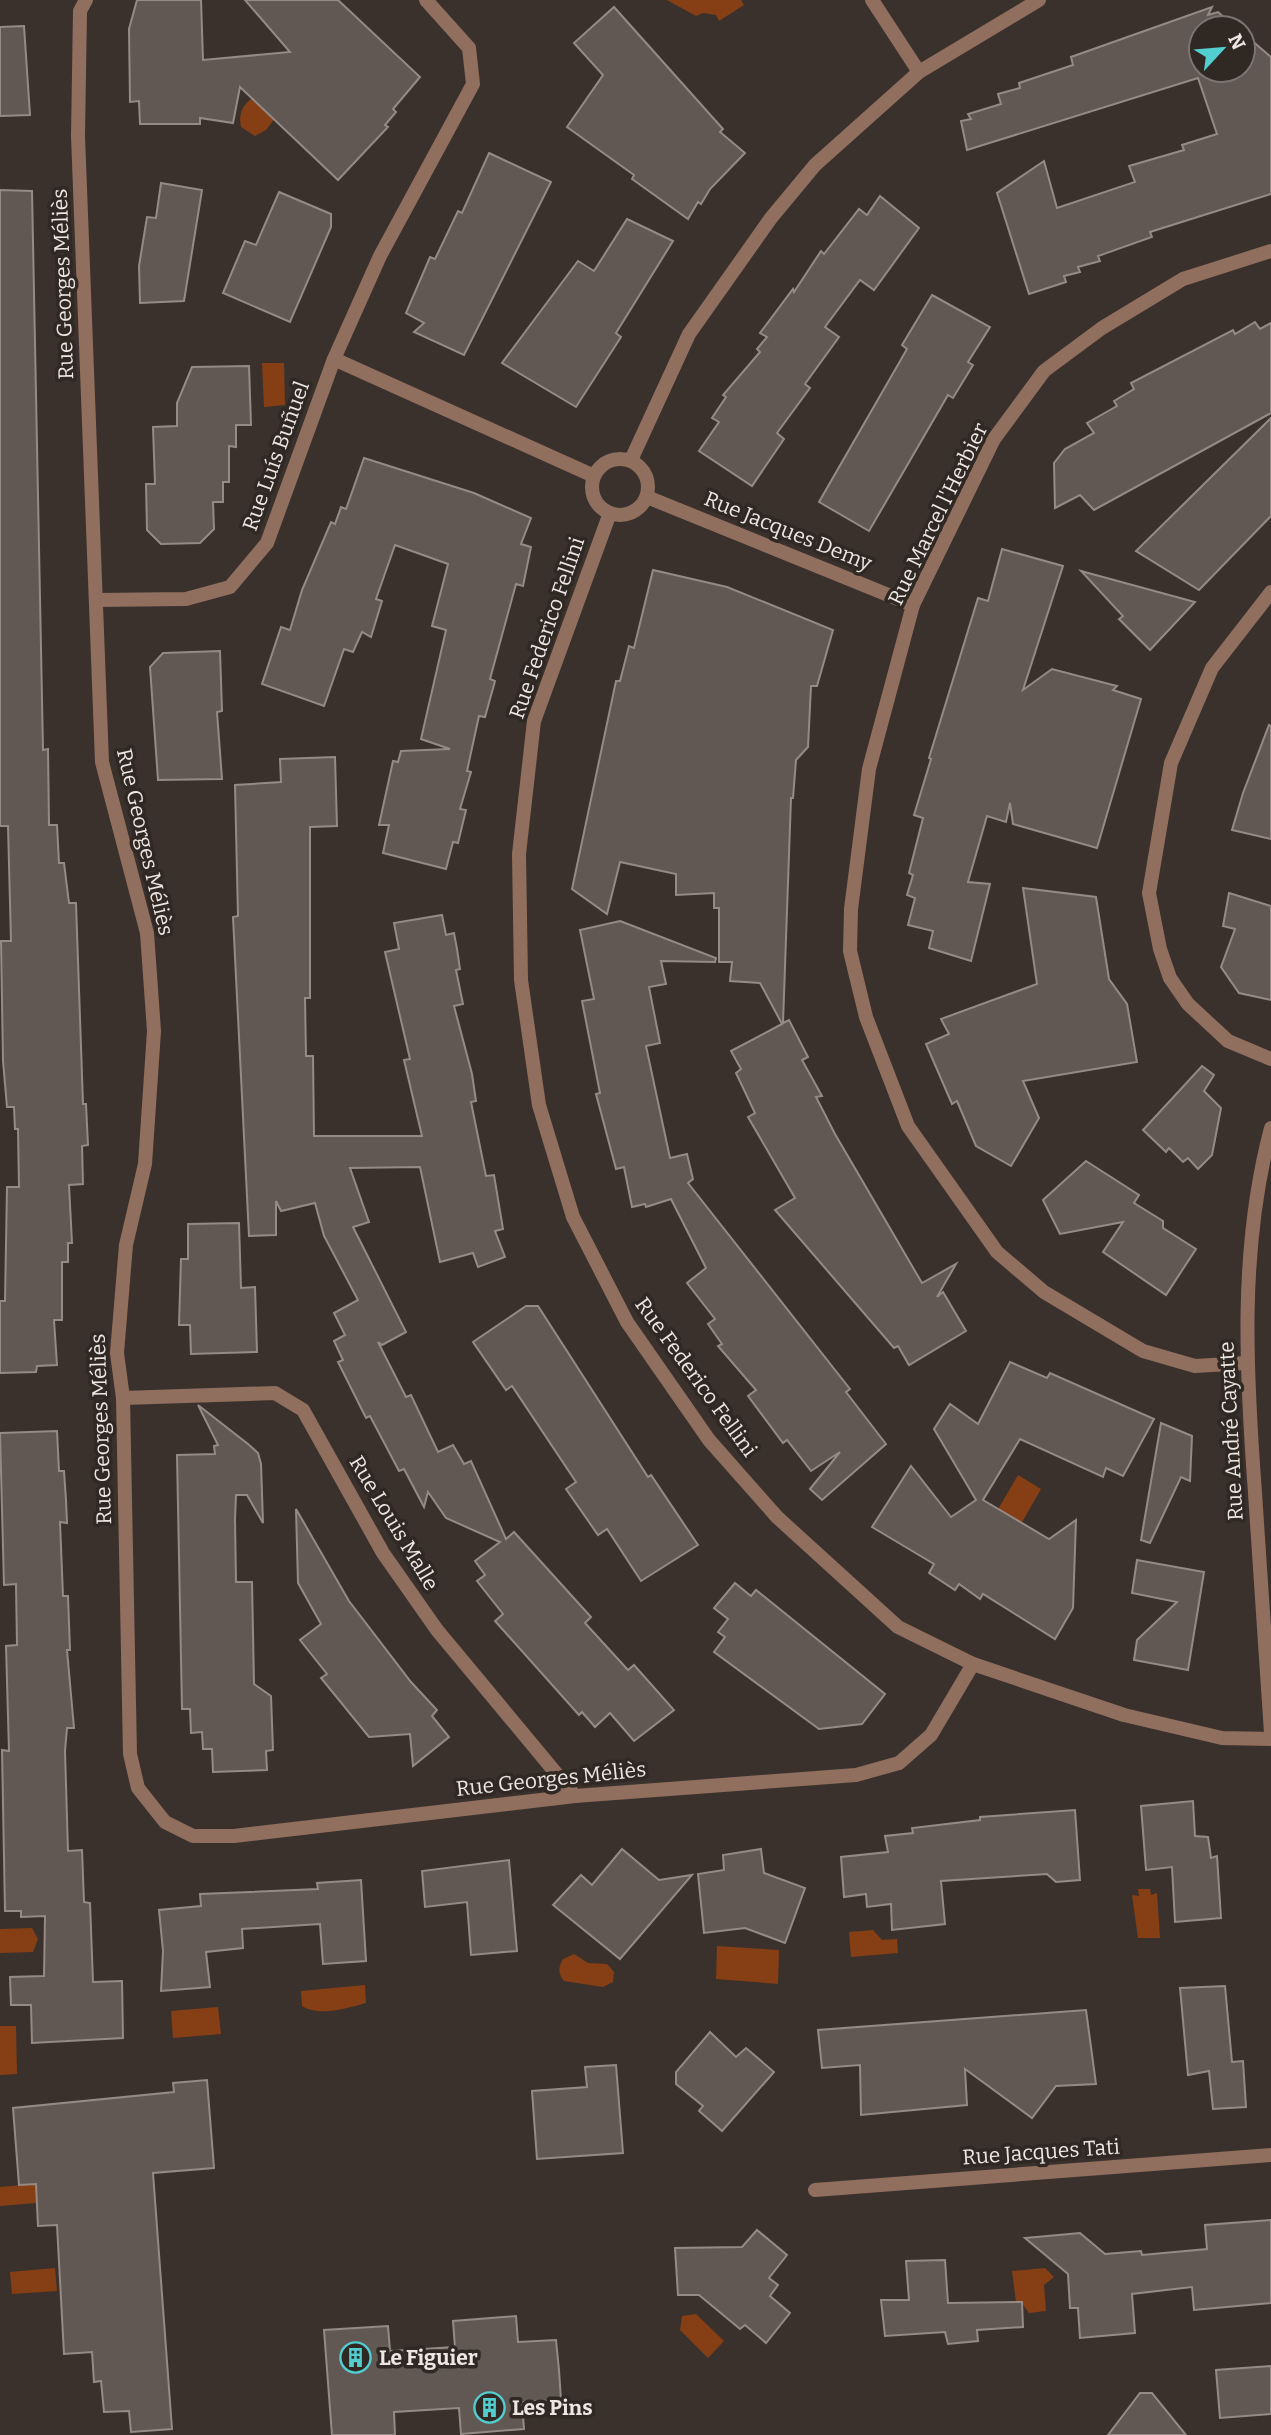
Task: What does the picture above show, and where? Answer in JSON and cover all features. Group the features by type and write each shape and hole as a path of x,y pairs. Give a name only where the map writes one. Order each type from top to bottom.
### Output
{"street":[{"name":"Rue Georges Méliès","path":"86,0 80,10 78,136 102,762 148,933 154,1031 145,1164 126,1245 117,1353 122,1398 131,1754 138,1788 165,1822 193,1836 234,1836 575,1796 856,1775 899,1763 931,1735 973,1664"},
{"path":"426,0 469,48 473,83 380,256 334,359 594,476"},
{"path":"872,0 919,72"},
{"path":"631,460 689,334 771,218 815,165 919,72 1039,0"},
{"name":"Rue Marcel l'Herbier","path":"1246,1363 1195,1366 1143,1350 1044,1292 997,1252 908,1126 866,1017 850,951 851,909 869,769 913,605 994,439 1044,371 1102,328 1183,279 1271,251"},
{"name":"Rue Luís Buñuel","path":"96,600 186,599 230,587 267,543 334,359"},
{"path":"617,458 631,460 642,469 648,483 647,497 635,511 621,515 610,513 598,505 592,489 594,476 604,464 617,458"},
{"name":"Rue Jacques Demy","path":"647,497 913,605"},
{"name":"Rue Federico Fellini","path":"610,513 534,721 519,854 521,980 539,1105 573,1217 627,1322 709,1440 777,1517 898,1627 973,1664 1124,1715 1222,1738 1271,1739"},
{"path":"1271,592 1212,668 1171,763 1149,893 1160,949 1170,978 1188,1004 1228,1041 1271,1059"},
{"name":"Rue André Cayatte","path":"1271,1128 1258,1179 1252,1232 1246,1363 1271,1733"},
{"name":"Rue Louis Malle","path":"122,1398 275,1393 303,1410 383,1553 422,1608 575,1796"},
{"name":"Rue Jacques Tati","path":"815,2190 1271,2155"}],"shaded area":[{"path":"667,0 741,0 744,5 719,21 716,15 703,13 696,16"},
{"path":"255,96 281,110 266,130 255,136 241,127 240,117 247,102"},
{"path":"262,363 284,363 285,405 264,407"},
{"path":"1018,1475 1041,1489 1017,1531 993,1518"},
{"path":"1138,1889 1150,1889 1151,1895 1157,1893 1160,1938 1138,1938 1132,1895 1139,1896"},
{"path":"32,1928 38,1939 33,1952 0,1953 0,1929"},
{"path":"873,1930 882,1940 897,1939 898,1953 851,1957 849,1932"},
{"path":"717,1946 779,1950 778,1984 716,1979"},
{"path":"574,1954 588,1963 607,1964 614,1972 613,1982 603,1987 564,1981 560,1965 563,1959"},
{"path":"365,1985 366,2003 325,2011 302,2006 301,1991"},
{"path":"218,2007 221,2034 173,2038 171,2011"},
{"path":"0,2026 16,2026 17,2074 0,2075"},
{"path":"59,2182 60,2201 0,2206 0,2187"},
{"path":"55,2268 57,2291 12,2294 10,2272"},
{"path":"1045,2268 1054,2277 1044,2285 1046,2311 1029,2313 1021,2302 1016,2302 1012,2271"},
{"path":"696,2314 724,2341 708,2358 680,2330 682,2316"}],"building":[{"path":"137,0 201,0 203,60 290,52 245,0 338,0 420,77 393,109 396,112 385,125 388,127 338,180 240,87 233,123 200,118 200,124 140,124 139,101 130,102 129,29"},
{"path":"614,7 723,129 720,132 745,153 710,189 701,204 698,202 688,219 632,179 634,175 567,127 603,75 574,43"},
{"path":"1212,7 1208,14 1192,14"},
{"path":"1187,16 1187,81 967,150 961,121 971,119 968,114 1001,104 998,94 1020,88 1019,83 1073,65 1071,57"},
{"path":"24,26 30,115 0,116 0,27"},
{"path":"1257,45 1271,57 1271,194 1150,232 1152,237 1098,256 1100,261 1078,267 1080,272 1064,276 1066,282 1029,294 997,193 1044,161 1057,208 1135,182 1129,166 1184,150 1182,145 1217,134 1200,84 1257,84"},
{"path":"489,153 551,182 464,355 414,332 424,323 406,313 430,257 435,259 458,211 462,213"},
{"path":"161,183 202,190 184,301 140,303 139,266 147,217 156,218"},
{"path":"0,190 32,191 43,750 48,749 49,825 57,825 59,863 64,863 69,903 76,903 83,1104 86,1104 88,1145 82,1146 83,1184 69,1185 72,1243 68,1243 68,1262 62,1262 62,1320 54,1320 57,1365 37,1366 36,1372 0,1373 0,1301 5,1301 7,1187 19,1187 18,1129 15,1129 14,1107 7,1107 3,1061 1,941 11,941 8,826 0,826"},
{"path":"279,192 331,214 331,227 290,322 223,293 245,241 256,245"},
{"path":"880,196 919,228 874,290 860,280 825,327 839,337 805,384 810,388 777,433 784,439 752,486 699,451 719,422 712,418 726,397 723,395 760,352 757,349 767,337 760,333 793,289 794,292 821,251 824,254 859,209 867,215"},
{"path":"627,219 673,241 616,333 621,337 576,407 502,363 578,261 594,271"},
{"path":"932,295 990,327 968,362 973,365 953,398 948,395 869,531 819,502 907,349 902,345"},
{"path":"1255,322 1260,329 1271,323 1271,413 1094,510 1080,495 1055,508 1054,463 1065,449 1094,433 1087,423 1117,406 1114,401 1134,389 1131,383 1233,330 1235,334"},
{"path":"249,366 251,425 236,425 236,447 229,446 229,482 223,482 223,502 213,502 214,529 200,543 161,544 147,530 146,484 155,484 153,427 177,426 177,403 192,367"},
{"path":"1271,418 1271,516 1199,590 1136,551"},
{"path":"364,458 474,493 531,518 521,544 531,547 523,586 516,584 490,679 495,681 485,717 479,716 467,771 471,772 460,809 466,810 458,843 453,842 446,869 383,853 389,825 379,825 393,761 398,762 401,751 450,749 421,739 446,630 432,626 448,564 395,545 376,599 382,601 371,637 362,632 353,652 344,649 324,706 262,684 281,627 290,630 302,590 331,522 335,524 341,507 346,509"},
{"path":"1002,549 1063,566 1023,690 1052,669 1117,686 1113,690 1141,699 1097,848 1013,824 1010,803 1006,822 987,816 968,882 990,884 971,961 929,948 933,931 908,925 915,898 907,895 913,875 909,873 923,818 914,815 931,759 929,758 978,598 988,601"},
{"path":"653,570 727,587 833,630 817,686 811,686 808,747 796,760 791,798 783,1023 789,1020 808,1057 802,1060 822,1096 816,1097 922,1283 956,1264 937,1297 943,1292 966,1331 909,1365 898,1346 894,1348 775,1210 795,1198 748,1117 755,1113 736,1073 741,1069 731,1051 782,1024 760,983 730,981 732,962 719,962 719,908 714,908 714,893 676,895 676,874 620,862 607,914 572,889 616,681 620,681 629,646 634,648"},
{"path":"1081,571 1195,602 1150,650 1119,619 1123,616"},
{"path":"220,651 222,711 217,712 222,779 158,780 150,667 163,653"},
{"path":"1269,725 1271,726 1271,839 1232,830"},
{"path":"335,757 337,826 310,827 310,998 305,998 306,1056 313,1056 314,1136 422,1136 404,1060 410,1059 385,952 399,949 394,923 442,915 446,935 454,933 457,949 460,969 456,970 463,1004 454,1006 472,1074 476,1101 471,1102 486,1176 494,1175 503,1229 495,1231 505,1257 478,1267 473,1253 440,1262 420,1167 350,1168 369,1222 353,1227 406,1332 382,1345 378,1342 406,1397 411,1395 438,1452 453,1445 464,1464 471,1461 506,1539 514,1532 591,1617 585,1623 628,1670 634,1665 674,1710 634,1741 610,1713 595,1727 582,1712 579,1715 495,1621 503,1614 477,1581 485,1575 475,1561 500,1542 446,1518 428,1492 424,1507 404,1469 399,1471 370,1416 366,1418 338,1362 343,1360 334,1341 345,1335 334,1313 358,1300 324,1236 315,1203 281,1211 276,1201 276,1235 249,1236 233,917 238,916 235,785 281,782 280,759"},
{"path":"1023,888 1096,897 1109,979 1127,1004 1137,1062 1023,1081 1039,1118 1011,1166 976,1146 957,1101 952,1104 926,1044 949,1034 941,1019 1037,984"},
{"path":"1229,893 1271,906 1271,1000 1239,993 1221,967 1235,929 1223,926"},
{"path":"620,921 716,958 715,962 661,961 666,984 649,987 660,1043 646,1046 670,1158 687,1154 693,1179 688,1183 850,1389 846,1392 886,1444 822,1500 810,1489 840,1452 811,1471 787,1440 783,1443 748,1396 756,1390 718,1346 722,1344 708,1324 715,1319 687,1283 706,1268 671,1199 646,1207 645,1204 632,1207 624,1167 616,1169 596,1094 600,1093 582,1001 594,999 580,930"},
{"path":"1202,1066 1214,1075 1204,1091 1221,1108 1212,1155 1198,1169 1188,1158 1183,1162 1169,1148 1166,1152 1143,1130"},
{"path":"1086,1161 1139,1195 1134,1203 1163,1221 1163,1228 1196,1249 1166,1295 1103,1252 1123,1222 1060,1234 1043,1200"},
{"path":"239,1223 241,1288 255,1287 257,1352 191,1354 190,1325 179,1325 181,1259 188,1259 188,1224"},
{"path":"526,1306 538,1306 648,1477 651,1475 698,1545 641,1581 607,1529 598,1535 566,1489 576,1482 512,1386 506,1390 473,1342"},
{"path":"1010,1362 1047,1378 1050,1373 1154,1419 1123,1476 1106,1468 1103,1477 1020,1439 983,1500 1049,1539 1076,1520 1073,1608 1055,1639 983,1594 980,1599 959,1584 955,1590 929,1573 934,1564 872,1527 911,1466 951,1517 976,1500 934,1429 950,1404 978,1424"},
{"path":"198,1405 258,1453 261,1464 263,1523 247,1495 236,1495 236,1582 252,1582 254,1684 271,1696 273,1750 266,1751 267,1770 213,1772 212,1749 203,1749 202,1732 191,1733 190,1709 182,1709 177,1455 215,1454 214,1446 218,1445"},
{"path":"1161,1423 1192,1436 1190,1481 1181,1477 1150,1543 1141,1540"},
{"path":"57,1431 59,1471 64,1471 66,1500 67,1523 60,1522 63,1596 68,1596 70,1650 67,1650 74,1728 67,1728 65,1751 68,1851 82,1850 84,1902 90,1903 93,1982 122,1981 123,2038 32,2043 31,2005 11,2005 10,1977 44,1976 45,1916 21,1917 21,1911 5,1911 2,1750 9,1751 6,1646 17,1645 16,1584 4,1585 0,1433"},
{"path":"296,1509 349,1601 411,1682 437,1710 432,1716 449,1737 413,1766 410,1734 369,1737 321,1678 327,1674 300,1640 321,1624 298,1583"},
{"path":"1137,1560 1204,1572 1188,1670 1134,1660 1137,1640 1177,1602 1132,1593"},
{"path":"735,1583 751,1596 756,1590 885,1694 862,1724 819,1729 714,1652 725,1637 718,1632 728,1619 714,1608"},
{"path":"1193,1801 1195,1836 1208,1837 1211,1858 1217,1856 1221,1918 1175,1922 1172,1867 1146,1870 1141,1806"},
{"path":"1075,1810 1080,1880 1056,1882 1047,1874 941,1881 945,1924 892,1930 891,1904 867,1907 866,1894 844,1897 841,1857 888,1852 885,1836 913,1833 912,1828 980,1820 980,1817"},
{"path":"622,1849 659,1880 692,1875 620,1959 553,1905 581,1875 592,1885"},
{"path":"761,1849 764,1873 805,1888 785,1943 745,1928 704,1933 698,1874 724,1870 723,1855"},
{"path":"509,1860 517,1951 471,1955 467,1902 425,1907 422,1871"},
{"path":"361,1880 366,1961 323,1964 320,1924 242,1929 243,1948 206,1952 210,1987 161,1991 163,1951 159,1910 201,1906 200,1894 318,1889 317,1883"},
{"path":"1225,1986 1232,2062 1243,2061 1246,2107 1213,2109 1209,2071 1188,2075 1180,1988"},
{"path":"1086,2010 1096,2084 1056,2086 1032,2118 965,2069 967,2105 861,2115 860,2065 822,2068 818,2030"},
{"path":"710,2032 736,2057 746,2048 774,2072 722,2131 699,2111 703,2106 676,2084 676,2072"},
{"path":"616,2065 623,2153 537,2159 532,2091 587,2087 585,2067"},
{"path":"207,2080 214,2168 153,2173 172,2429 131,2432 129,2411 104,2412 101,2381 94,2382 92,2352 64,2354 57,2225 38,2226 36,2184 19,2185 13,2108 174,2092 173,2083"},
{"path":"1271,2220 1271,2303 1194,2310 1192,2287 1132,2294 1135,2333 1080,2338 1078,2308 1070,2308 1068,2274 1025,2238 1080,2233 1105,2254 1141,2251 1142,2255 1207,2249 1205,2225"},
{"path":"757,2230 787,2255 769,2278 778,2285 770,2296 790,2313 766,2343 745,2325 740,2329 699,2295 678,2295 675,2248 742,2247"},
{"path":"945,2260 948,2303 1022,2302 1023,2327 977,2330 978,2341 948,2344 945,2332 885,2336 881,2300 909,2300 906,2261"},
{"path":"516,2316 518,2342 556,2340 559,2370 561,2400 522,2402 524,2429 461,2434 459,2408 394,2412 395,2435 332,2435 324,2330 388,2326 390,2351 455,2347 453,2321"},
{"path":"1271,2366 1271,2414 1220,2418 1216,2370"},
{"path":"1140,2393 1152,2393 1186,2435 1108,2435"}],"place":[{"name":"Le Figuier","path":"356,2358"},
{"name":"Les Pins","path":"489,2408"}]}
